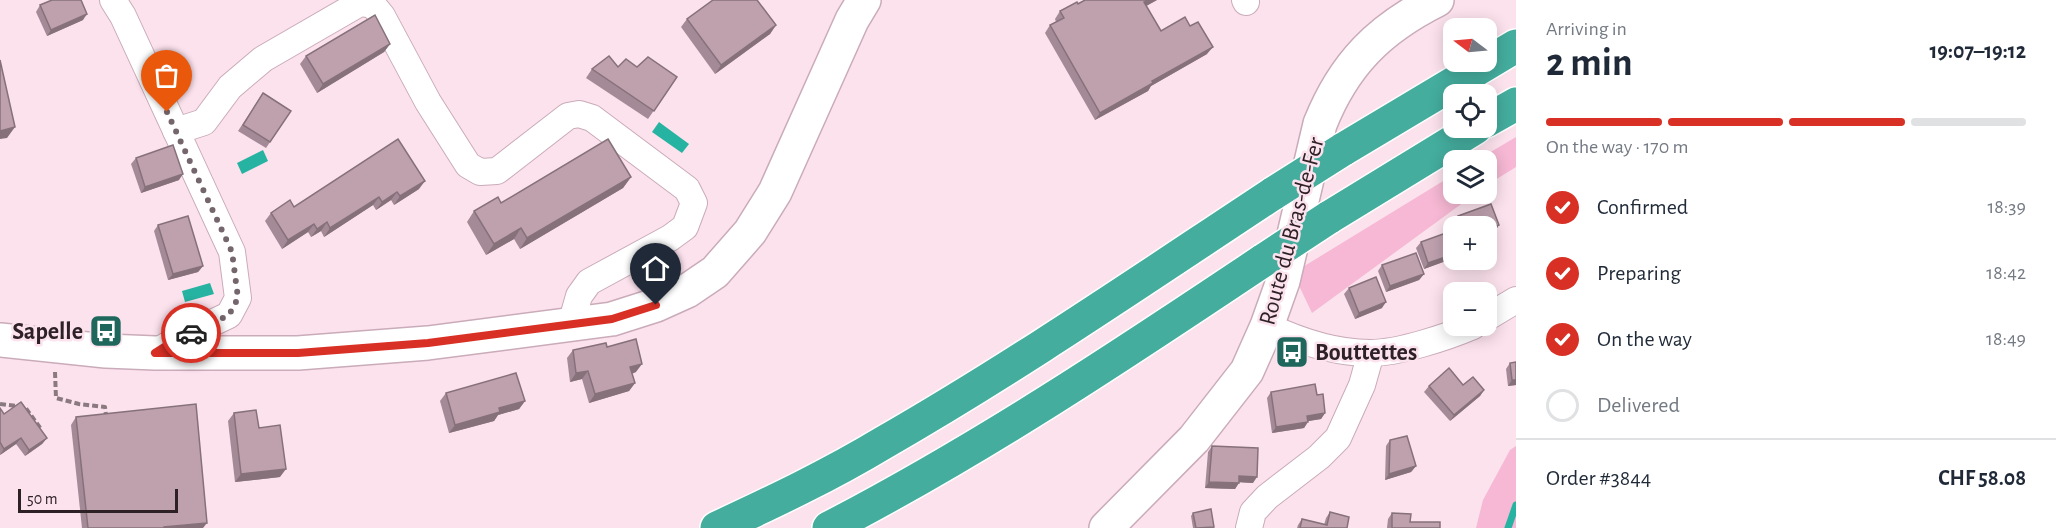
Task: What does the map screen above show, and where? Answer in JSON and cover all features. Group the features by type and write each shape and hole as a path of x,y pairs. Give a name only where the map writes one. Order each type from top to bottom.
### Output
{"highway":[{"path":"717,528 788,494 892,438 982,384 1274,193 1516,46"},
{"path":"1497,115 1516,104"},
{"path":"830,528 935,471 1016,423 1328,218 1459,138"}],"street":[{"path":"113,0 232,252 238,298 229,315 174,341 155,353"},
{"path":"0,340 106,351 298,353 428,343 612,319 656,305 687,291 715,272 750,232 774,192 852,20 864,0"},
{"name":"Route du Bras-de-Fer","path":"1106,528 1194,439 1246,371 1267,326 1283,281 1320,124 1340,80 1380,37 1418,10 1437,0"},
{"path":"176,131 204,122 230,87 263,59 360,3 373,5 382,16 428,102 468,165 480,172 497,171 568,116 579,114 592,118 687,189 694,203 685,227 670,238 589,282 579,296 571,324"},
{"path":"1497,311 1516,300"},
{"path":"1267,326 1296,339 1328,348 1371,353 1397,349 1444,336"},
{"path":"1249,528 1253,512 1267,497 1320,457 1338,438 1362,385 1371,353"}],"path":[{"path":"55,369 56,398 105,407 106,418"},
{"path":"0,404 25,407 41,429"}],"shaded area":[{"path":"659,122 689,144 682,153 652,132"},
{"path":"1516,137 1516,167 1497,179 1497,150 1494,150"},
{"path":"263,150 268,161 242,174 237,163"},
{"path":"1443,181 1443,204 1461,204 1312,313 1293,273"},
{"path":"210,283 214,294 185,302 182,291"},
{"path":"1516,446 1516,528 1476,528 1483,500 1510,450"}],"building":[{"path":"52,0 81,0 87,14 51,30 40,5"},
{"path":"713,0 757,0 776,25 721,65 687,19"},
{"path":"1085,0 1149,0 1144,2 1161,31 1185,17 1190,26 1198,22 1213,47 1100,113 1050,25 1064,18 1060,11"},
{"path":"375,15 390,44 323,84 306,56"},
{"path":"609,56 618,67 626,59 637,67 648,57 677,77 654,111 592,69"},
{"path":"0,60 15,127 0,131"},
{"path":"263,93 291,111 270,142 243,125"},
{"path":"398,139 425,181 400,196 397,192 382,202 379,197 330,228 327,222 317,229 314,224 288,240 271,213 290,200 294,207"},
{"path":"608,139 631,177 527,238 521,228 494,244 474,211 498,197 501,203"},
{"path":"173,145 183,174 145,187 136,158"},
{"path":"1491,204 1496,216 1458,216"},
{"path":"188,216 203,266 173,274 158,225"},
{"path":"1443,234 1443,258 1428,263 1421,242"},
{"path":"1416,253 1424,274 1390,286 1382,265"},
{"path":"1376,277 1386,302 1359,313 1349,288"},
{"path":"636,339 642,364 630,367 635,383 595,394 588,371 576,373 573,350 606,343 607,347"},
{"path":"1516,362 1516,380 1512,380 1510,363"},
{"path":"1449,368 1463,385 1473,377 1484,390 1454,415 1429,386"},
{"path":"516,373 525,401 499,408 500,412 455,425 446,393"},
{"path":"1315,384 1317,395 1323,394 1325,413 1307,416 1308,422 1276,427 1271,392"},
{"path":"21,402 47,438 29,450 21,438 4,449 0,442 0,408 4,414"},
{"path":"196,404 207,523 164,528 88,528 76,417"},
{"path":"256,410 259,428 280,425 286,469 241,474 234,413"},
{"path":"1407,436 1416,466 1389,474 1390,440"},
{"path":"1212,446 1258,448 1257,477 1239,476 1239,483 1209,482"},
{"path":"1211,509 1214,527 1196,528 1193,513"},
{"path":"1330,512 1349,517 1347,528 1300,528 1302,519 1327,525"},
{"path":"1392,513 1411,514 1410,522 1440,522 1440,528 1392,528"}],"waterway":[{"path":"1508,528 1516,505"}],"way so far":[{"path":"167,112 232,252 238,298 229,315 191,333"}],"place":[{"name":"Sapelle","path":"106,331"},
{"name":"Bouttettes","path":"1292,352"}],"route":[{"path":"191,333 155,353 298,353 428,343 612,319 656,305"}]}
